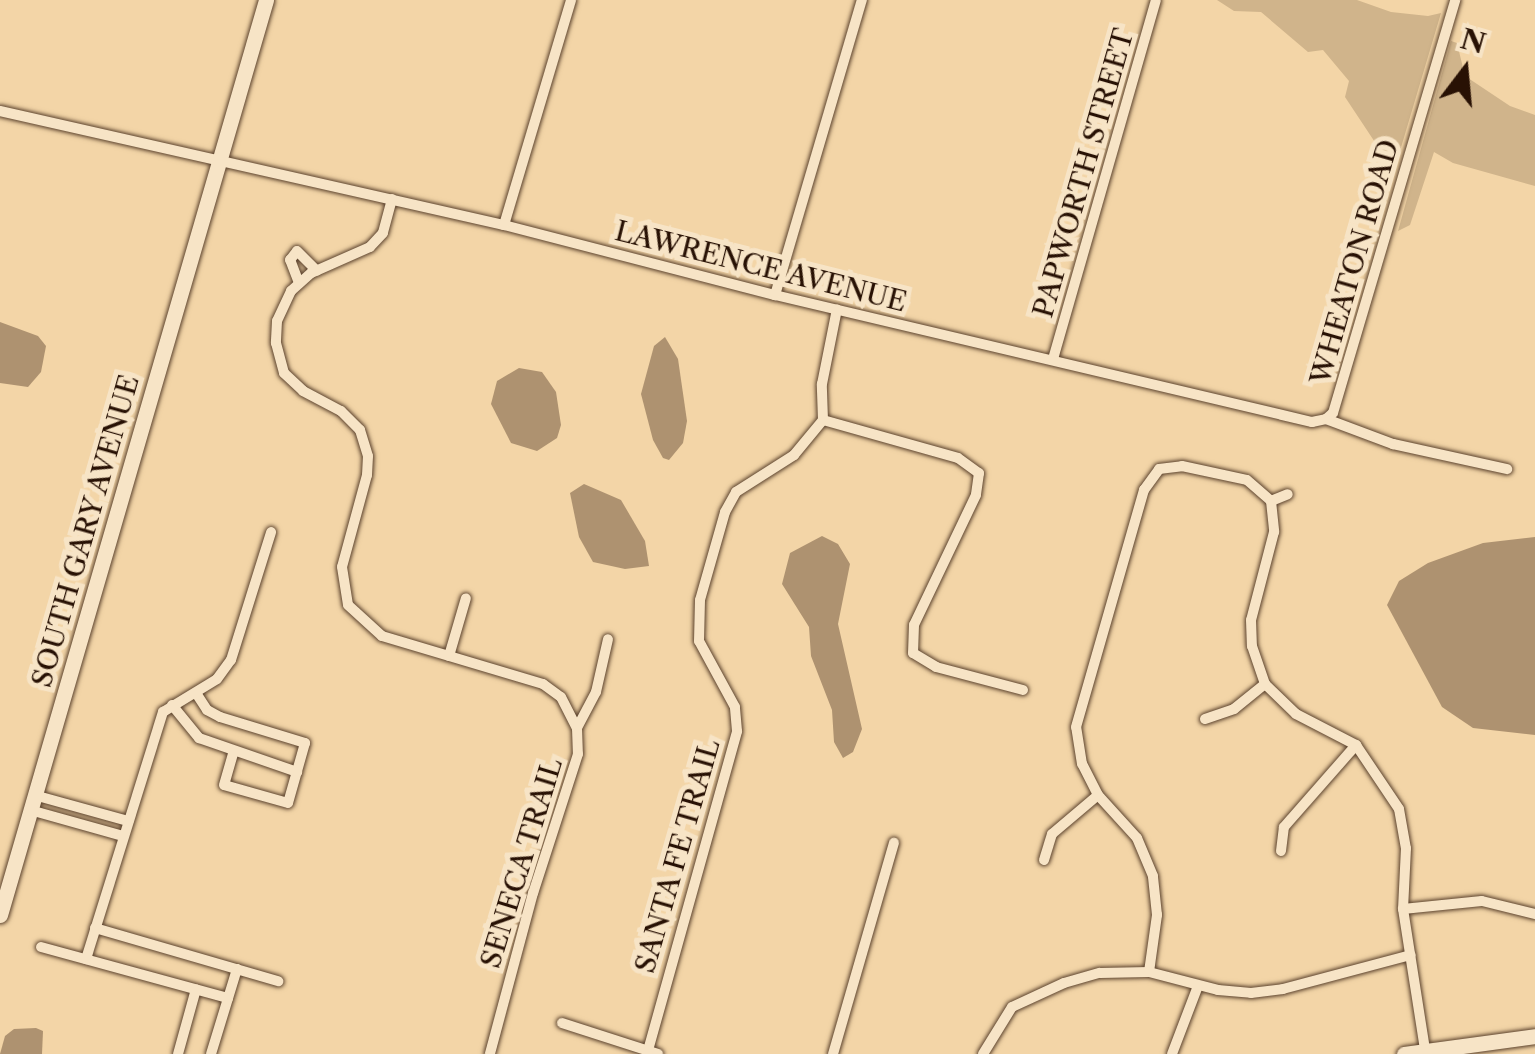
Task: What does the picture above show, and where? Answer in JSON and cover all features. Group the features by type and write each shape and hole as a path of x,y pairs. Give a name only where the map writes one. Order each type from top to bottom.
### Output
{"main road":[{"name":"SOUTH GARY AVENUE","path":"0,915 266,0"},
{"path":"1404,1054 1535,1036"}],"street":[{"path":"504,225 571,0"},
{"path":"775,295 862,0"},
{"name":"PAPWORTH STREET","path":"1053,359 1156,0"},
{"name":"WHEATON ROAD","path":"1326,419 1333,413 1454,0"},
{"name":"LAWRENCE AVENUE","path":"0,111 504,225 775,295 1312,422 1326,419 1393,444 1508,469"},
{"name":"SENECA TRAIL","path":"392,200 383,233 370,247 317,271 299,283 284,301 276,348 284,373 303,391 341,411 360,430 368,456 367,475 342,566 348,605 382,636 543,684 561,698 577,728 578,754 533,893 490,1054"},
{"name":"SENECA TRAIL","path":"299,283 290,260 297,251 317,271"},
{"path":"837,308 822,384 823,420 958,458 976,470 976,495 914,624 914,653 936,667 1022,690"},
{"name":"SANTA FE TRAIL","path":"651,1052 736,731 734,708 699,641 700,600 725,512 736,492 751,479 794,456 823,420"},
{"path":"1150,972 1157,915 1153,876 1138,838 1098,795 1078,750 1080,706 1142,496 1158,469 1192,467 1246,480 1271,501 1274,532 1250,634 1265,684 1296,714 1356,746 1403,822 1403,909 1425,1050"},
{"path":"1271,501 1288,494"},
{"path":"86,959 150,743 163,712 217,679 231,660 271,532"},
{"path":"449,656 466,598"},
{"path":"577,728 600,681 608,639"},
{"path":"1205,719 1234,710 1265,684"},
{"path":"196,693 207,710 220,718 305,743 288,803 224,785 234,753"},
{"path":"172,705 198,738 296,772"},
{"path":"1281,851 1284,827 1356,746"},
{"path":"1044,860 1052,834 1098,795"},
{"path":"32,802 128,822"},
{"path":"32,802 123,836"},
{"path":"833,1054 894,843"},
{"path":"1403,909 1482,902 1535,914"},
{"path":"95,928 278,981"},
{"path":"40,947 228,998"},
{"path":"983,1054 1012,1007 1081,977 1150,972 1236,992 1283,989 1411,955"},
{"path":"211,1054 237,969"},
{"path":"1172,1054 1198,986"},
{"path":"178,1054 196,989"},
{"path":"562,1023 651,1052"}],"shaded area":[{"path":"1217,0 1357,0 1391,12 1428,16 1441,13 1394,171 1345,97 1349,81 1323,50 1308,52 1261,12 1234,11"},
{"path":"1451,41 1457,43 1465,76 1510,106 1535,115 1535,186 1453,163 1434,152 1410,225 1398,231"},
{"path":"0,322 38,336 46,346 41,372 28,387 0,383"},
{"path":"665,337 678,359 687,421 683,443 669,460 663,458 653,440 641,394 654,346"},
{"path":"519,368 542,372 556,392 561,425 557,438 537,451 511,443 491,404 497,381"},
{"path":"584,484 621,500 645,541 649,566 625,569 593,562 579,537 570,493"},
{"path":"822,536 838,544 850,564 838,624 862,729 853,752 843,758 834,742 832,710 811,656 809,627 782,584 790,553"},
{"path":"1535,537 1535,735 1473,728 1442,707 1387,605 1399,581 1428,563 1483,543"},
{"path":"14,1029 43,1031 42,1054 0,1054 5,1036"}]}
